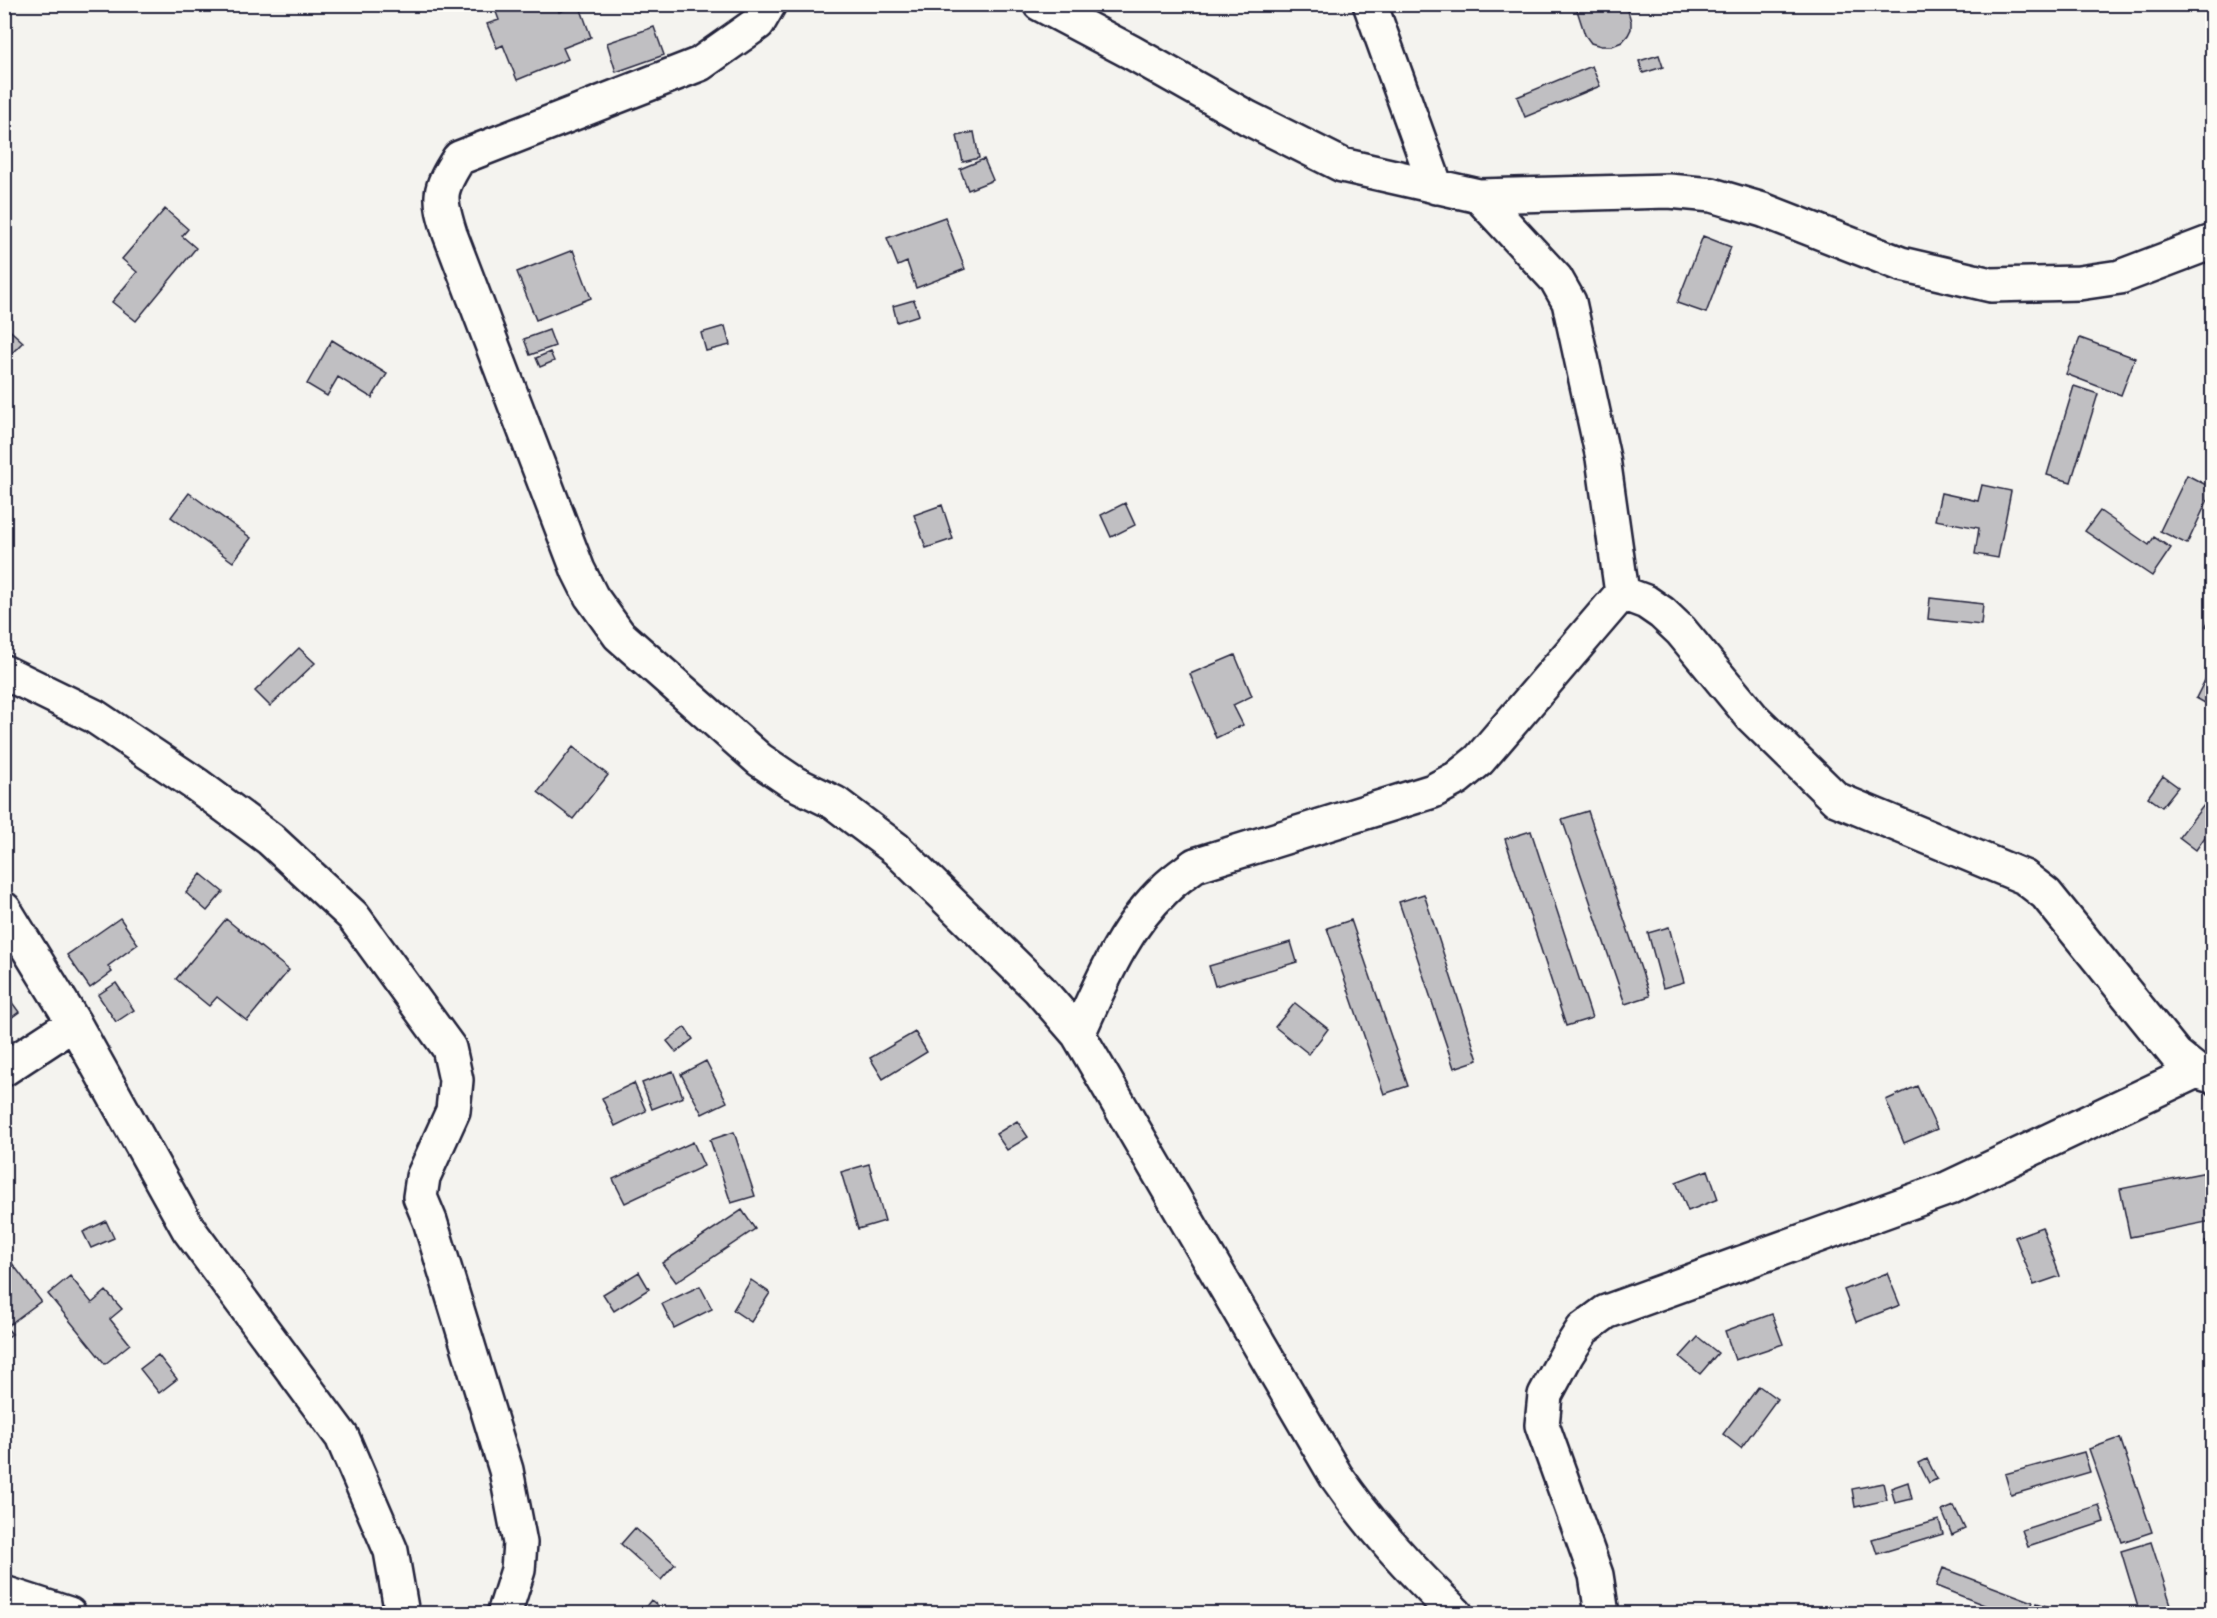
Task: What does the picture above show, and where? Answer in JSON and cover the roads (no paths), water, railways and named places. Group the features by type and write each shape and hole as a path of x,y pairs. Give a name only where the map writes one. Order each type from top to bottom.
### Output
{"street":[{"path":"769,4 758,23 700,64 459,158 446,178 441,196 447,225 578,570 591,596 619,635 760,760 794,783 835,803 896,849 1039,990 1078,1034 1336,1476 1363,1514 1416,1575 1456,1614"},
{"path":"1040,4 1248,118 1342,165 1479,196 1669,191 1713,195 1763,210 1901,264 1991,285 2079,283 2120,277 2212,242"},
{"path":"1370,4 1436,187"},
{"path":"1078,1034 1113,958 1130,931 1166,888 1196,865 1433,791 1457,778 1479,760 1622,593 1603,458 1569,302 1556,279 1479,196"},
{"path":"1622,593 1646,602 1681,631 1752,717 1836,799 2024,878 2046,894 2176,1055 2204,1073"},
{"path":"4,672 94,716 196,785 270,839 353,916 449,1048 456,1080 453,1111 423,1177 420,1197 430,1221 506,1470 520,1543 518,1570 504,1614"},
{"path":"4,909 74,1023 189,1230 342,1437 391,1551 402,1614"},
{"path":"4,1069 74,1023"},
{"path":"1602,1614 1596,1575 1542,1425 1545,1395 1583,1329 1606,1312 1949,1188 2204,1073"},
{"path":"4,1593 69,1614"}]}
